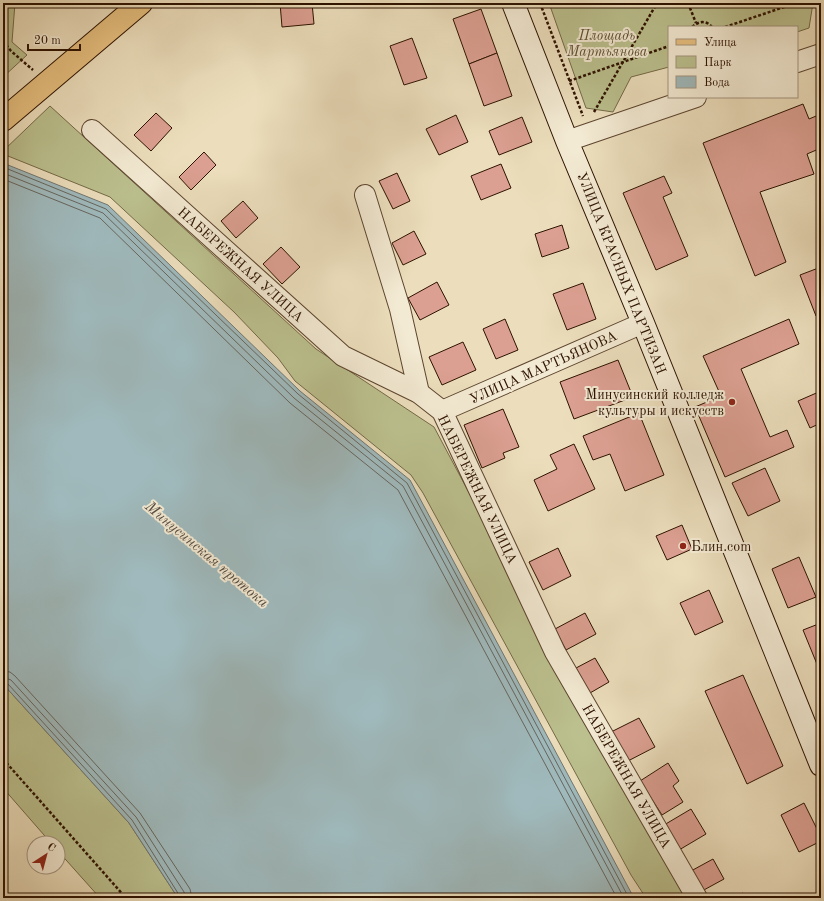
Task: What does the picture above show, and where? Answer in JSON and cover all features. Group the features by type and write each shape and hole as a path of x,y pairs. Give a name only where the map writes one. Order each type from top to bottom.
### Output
{"main road":[{"path":"3,120 141,3"},
{"name":"УЛИЦА КРАСНЫХ ПАРТИЗАН","path":"514,3 567,141 643,323 821,765"}],"street":[{"path":"798,62 821,54"},
{"path":"567,141 588,130 693,98"},
{"name":"НАБЕРЕЖНАЯ УЛИЦА","path":"92,130 343,356 419,393 442,411 555,652 697,898"},
{"path":"365,195 400,309 419,393"},
{"name":"УЛИЦА МАРТЬЯНОВА","path":"442,411 643,323"}],"path":[{"path":"540,3 588,130"},
{"path":"588,130 622,63 657,3"},
{"path":"688,3 696,23"},
{"path":"728,26 796,3"},
{"path":"693,26 696,23 707,22 711,26"},
{"path":"3,41 11,51 33,70"},
{"path":"569,81 668,46"},
{"path":"3,760 126,898"}],"green space":[{"path":"3,3 15,3 12,42 27,55 3,77"},
{"name":"Площадь Мартьянова","path":"549,3 813,3 809,28 798,32 798,26 668,26 668,67 631,77 613,112 586,108"},
{"path":"50,106 316,349 434,427 613,763 691,898 646,898 631,875 423,493 411,475 295,381 278,358 234,312 110,197 3,154 3,151"},
{"path":"3,684 129,823 178,898 100,898 66,860 66,835 44,835 3,788"}],"water":[{"name":"Минусинская протока","path":"3,163 108,205 300,391 410,480 634,898 178,898 129,823 3,684"}],"building":[{"path":"280,3 312,3 314,24 282,27"},
{"path":"481,9 497,53 469,64 453,19"},
{"path":"412,38 427,78 404,85 390,46"},
{"path":"497,53 512,96 484,106 469,64"},
{"path":"803,104 809,119 821,114 821,148 807,154 814,174 760,192 786,262 755,276 703,143"},
{"path":"156,113 172,128 151,151 134,135"},
{"path":"456,115 468,142 439,155 426,129"},
{"path":"522,117 532,142 499,155 489,131"},
{"path":"204,152 216,165 191,190 179,177"},
{"path":"501,164 511,188 481,200 471,176"},
{"path":"397,173 410,201 393,209 379,181"},
{"path":"664,176 672,193 663,197 688,256 656,270 623,193"},
{"path":"243,201 258,218 236,238 221,221"},
{"path":"562,225 569,248 542,257 535,234"},
{"path":"414,231 426,254 403,265 392,243"},
{"path":"281,247 300,267 282,284 263,264"},
{"path":"821,267 821,314 816,316 800,275"},
{"path":"437,282 449,305 420,320 408,298"},
{"path":"583,283 596,319 567,330 553,294"},
{"path":"505,319 518,350 496,359 483,329"},
{"name":"Минусинский колледж культуры и искусств","path":"789,319 799,344 741,369 770,437 787,430 794,447 725,477 695,407 721,396 703,356"},
{"path":"463,342 476,370 442,385 429,357"},
{"path":"618,360 633,397 574,419 560,382"},
{"path":"821,391 821,423 810,428 798,401"},
{"path":"503,409 519,447 503,453 505,458 482,468 464,425"},
{"path":"639,413 664,475 625,491 610,454 593,460 583,436"},
{"path":"574,444 595,489 548,511 534,480 557,469 550,455"},
{"path":"765,468 780,501 748,516 732,483"},
{"path":"682,525 692,549 667,560 656,536"},
{"path":"558,548 571,576 543,590 529,562"},
{"path":"799,557 816,597 788,608 772,569"},
{"path":"709,590 723,622 695,635 680,603"},
{"path":"585,613 596,634 566,650 555,629"},
{"path":"821,623 821,674 803,630"},
{"path":"595,658 609,682 590,693 576,668"},
{"path":"743,675 783,766 747,784 705,691"},
{"path":"639,718 655,747 626,762 611,732"},
{"path":"668,763 679,781 673,786 683,802 662,815 640,781"},
{"path":"804,803 821,837 821,841 799,852 781,815"},
{"path":"691,809 706,834 679,850 664,825"},
{"path":"713,859 724,879 702,891 691,871"},
{"path":"743,893 746,898 734,898"}],"place":[{"name":"Минусинский колледж культуры и искусств","path":"732,402"},
{"name":"Блин.com","path":"683,546"}]}
